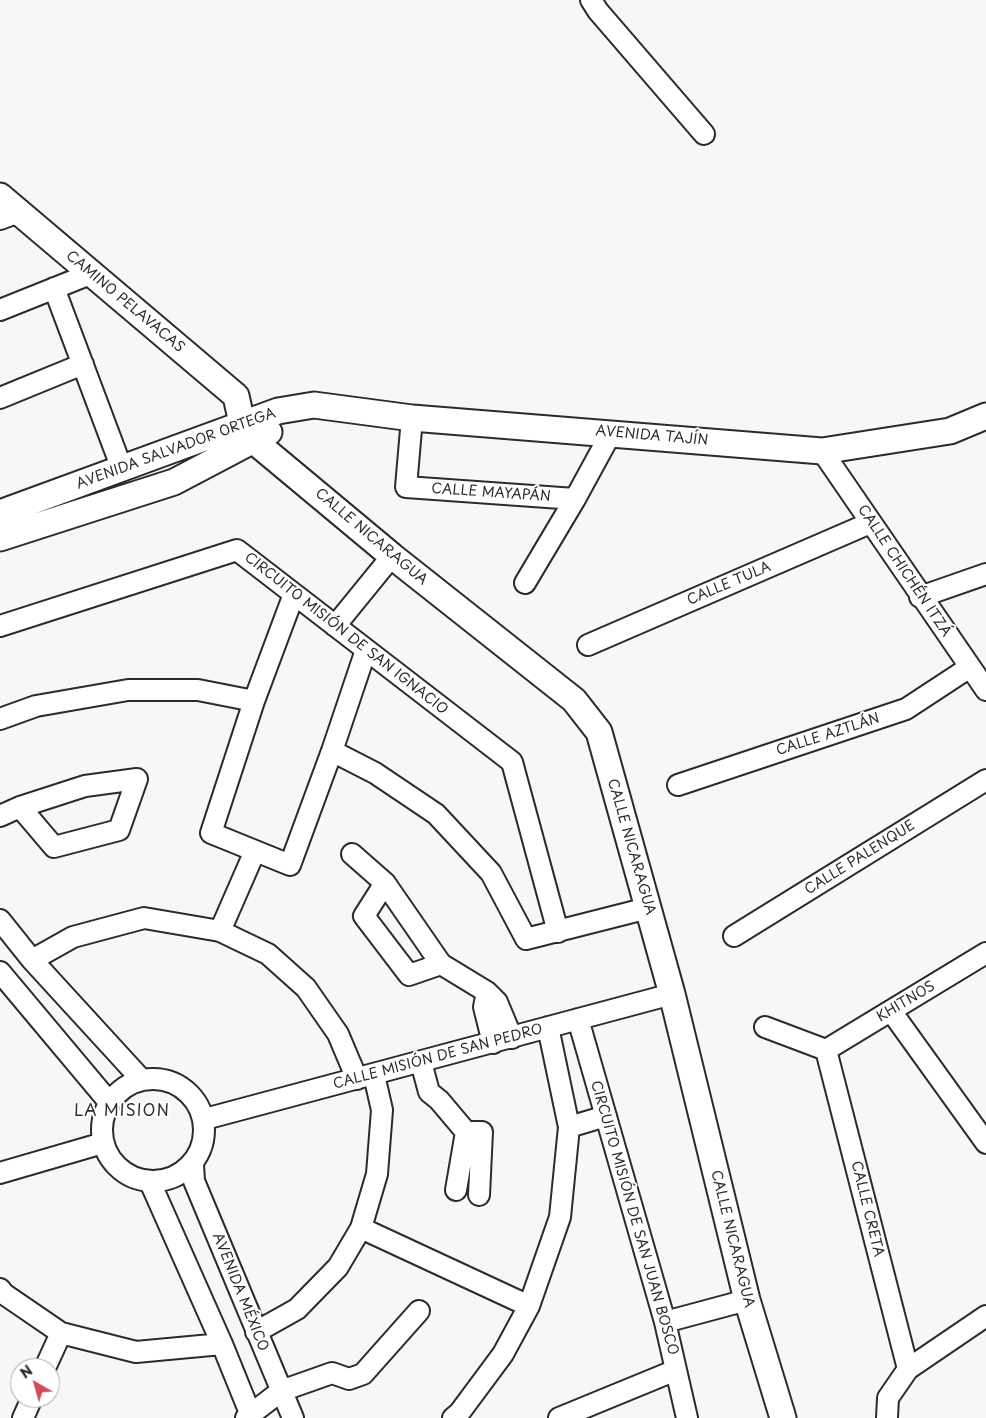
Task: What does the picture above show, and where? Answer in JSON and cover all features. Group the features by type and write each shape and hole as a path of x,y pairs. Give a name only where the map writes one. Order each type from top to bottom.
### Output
{"main road":[{"name":"CAMINO PELAVACAS","path":"0,196 10,215 90,274 236,396 244,430"},
{"name":"AVENIDA SALVADOR ORTEGA","path":"0,538 174,482 244,430 278,411 314,405"},
{"name":"AVENIDA TAJÍN","path":"314,405 412,418 822,451 950,431 986,416"},
{"name":"AVENIDA SALVADOR ORTEGA","path":"0,513 122,469 244,430"},
{"name":"CALLE NICARAGUA","path":"244,430 389,559 574,700 599,732 642,910 667,995 772,1418"},
{"name":"CALLE NICARAGUA","path":"743,1301 783,1418"}],"street":[{"path":"591,0 598,11 704,134"},
{"path":"0,310 90,274"},
{"path":"54,288 122,469"},
{"path":"0,398 83,364"},
{"name":"CALLE MAYAPÁN","path":"412,418 406,487 575,500"},
{"path":"525,583 575,500 611,433"},
{"name":"CALLE CHICHÉN ITZÁ","path":"822,451 920,597 985,687"},
{"name":"CALLE TULA","path":"588,645 870,523"},
{"name":"CIRCUITO MISIÓN DE SAN IGNACIO","path":"0,626 236,550 512,762 558,932"},
{"path":"335,626 389,559"},
{"path":"920,597 986,574"},
{"path":"294,594 254,701 211,833 290,866 366,650"},
{"name":"CALLE AZTLÁN","path":"678,784 906,709 970,668"},
{"path":"0,719 36,706 128,690 198,690 254,701"},
{"path":"332,751 375,773 436,814 491,873 526,938 558,932 642,910"},
{"path":"0,816 20,807 86,786 137,779 119,830 54,847 20,807"},
{"name":"CALLE PALENQUE","path":"734,936 986,780"},
{"path":"220,931 255,851"},
{"path":"352,854 385,883 441,964 487,992 484,1007 503,1040"},
{"path":"385,883 364,916 409,975 441,964"},
{"path":"32,960 73,937 144,918 220,931 268,954 306,988 365,1077 382,1110 377,1174 361,1228 338,1267 297,1309 256,1332"},
{"path":"0,920 32,960 141,1079"},
{"name":"KHITNOS","path":"826,1050 986,954"},
{"path":"0,972 109,1102"},
{"name":"CALLE MISIÓN DE SAN PEDRO","path":"205,1118 429,1060 667,995"},
{"path":"891,1011 986,1143"},
{"name":"CIRCUITO MISIÓN DE SAN JUAN BOSCO","path":"578,1019 665,1322 687,1418"},
{"path":"453,1418 460,1412 503,1354 529,1306 560,1217 569,1127 548,1027"},
{"path":"765,1027 826,1050"},
{"name":"CALLE CRETA","path":"826,1050 908,1368"},
{"path":"429,1060 428,1092 439,1100 466,1132 482,1132 479,1191 456,1187 466,1132"},
{"path":"141,1079 172,1081 196,1100 205,1118 205,1140 193,1165 174,1178 150,1182 130,1177 114,1165 103,1143 102,1121 109,1102 122,1088 141,1079"},
{"path":"569,1127 606,1116"},
{"path":"0,1173 103,1143"},
{"name":"AVENIDA MÉXICO","path":"193,1165 194,1181 293,1418"},
{"path":"150,1182 222,1344 249,1417 281,1391 332,1374 349,1379 363,1374 420,1311"},
{"path":"361,1228 529,1306"},
{"path":"0,1288 4,1294 61,1334 136,1352 222,1344"},
{"path":"665,1322 743,1301"},
{"path":"887,1418 888,1398 908,1368 986,1316"},
{"path":"50,1358 61,1334"},
{"path":"559,1418 676,1370"}],"district":[{"name":"LA MISION","path":"122,1112"}]}
